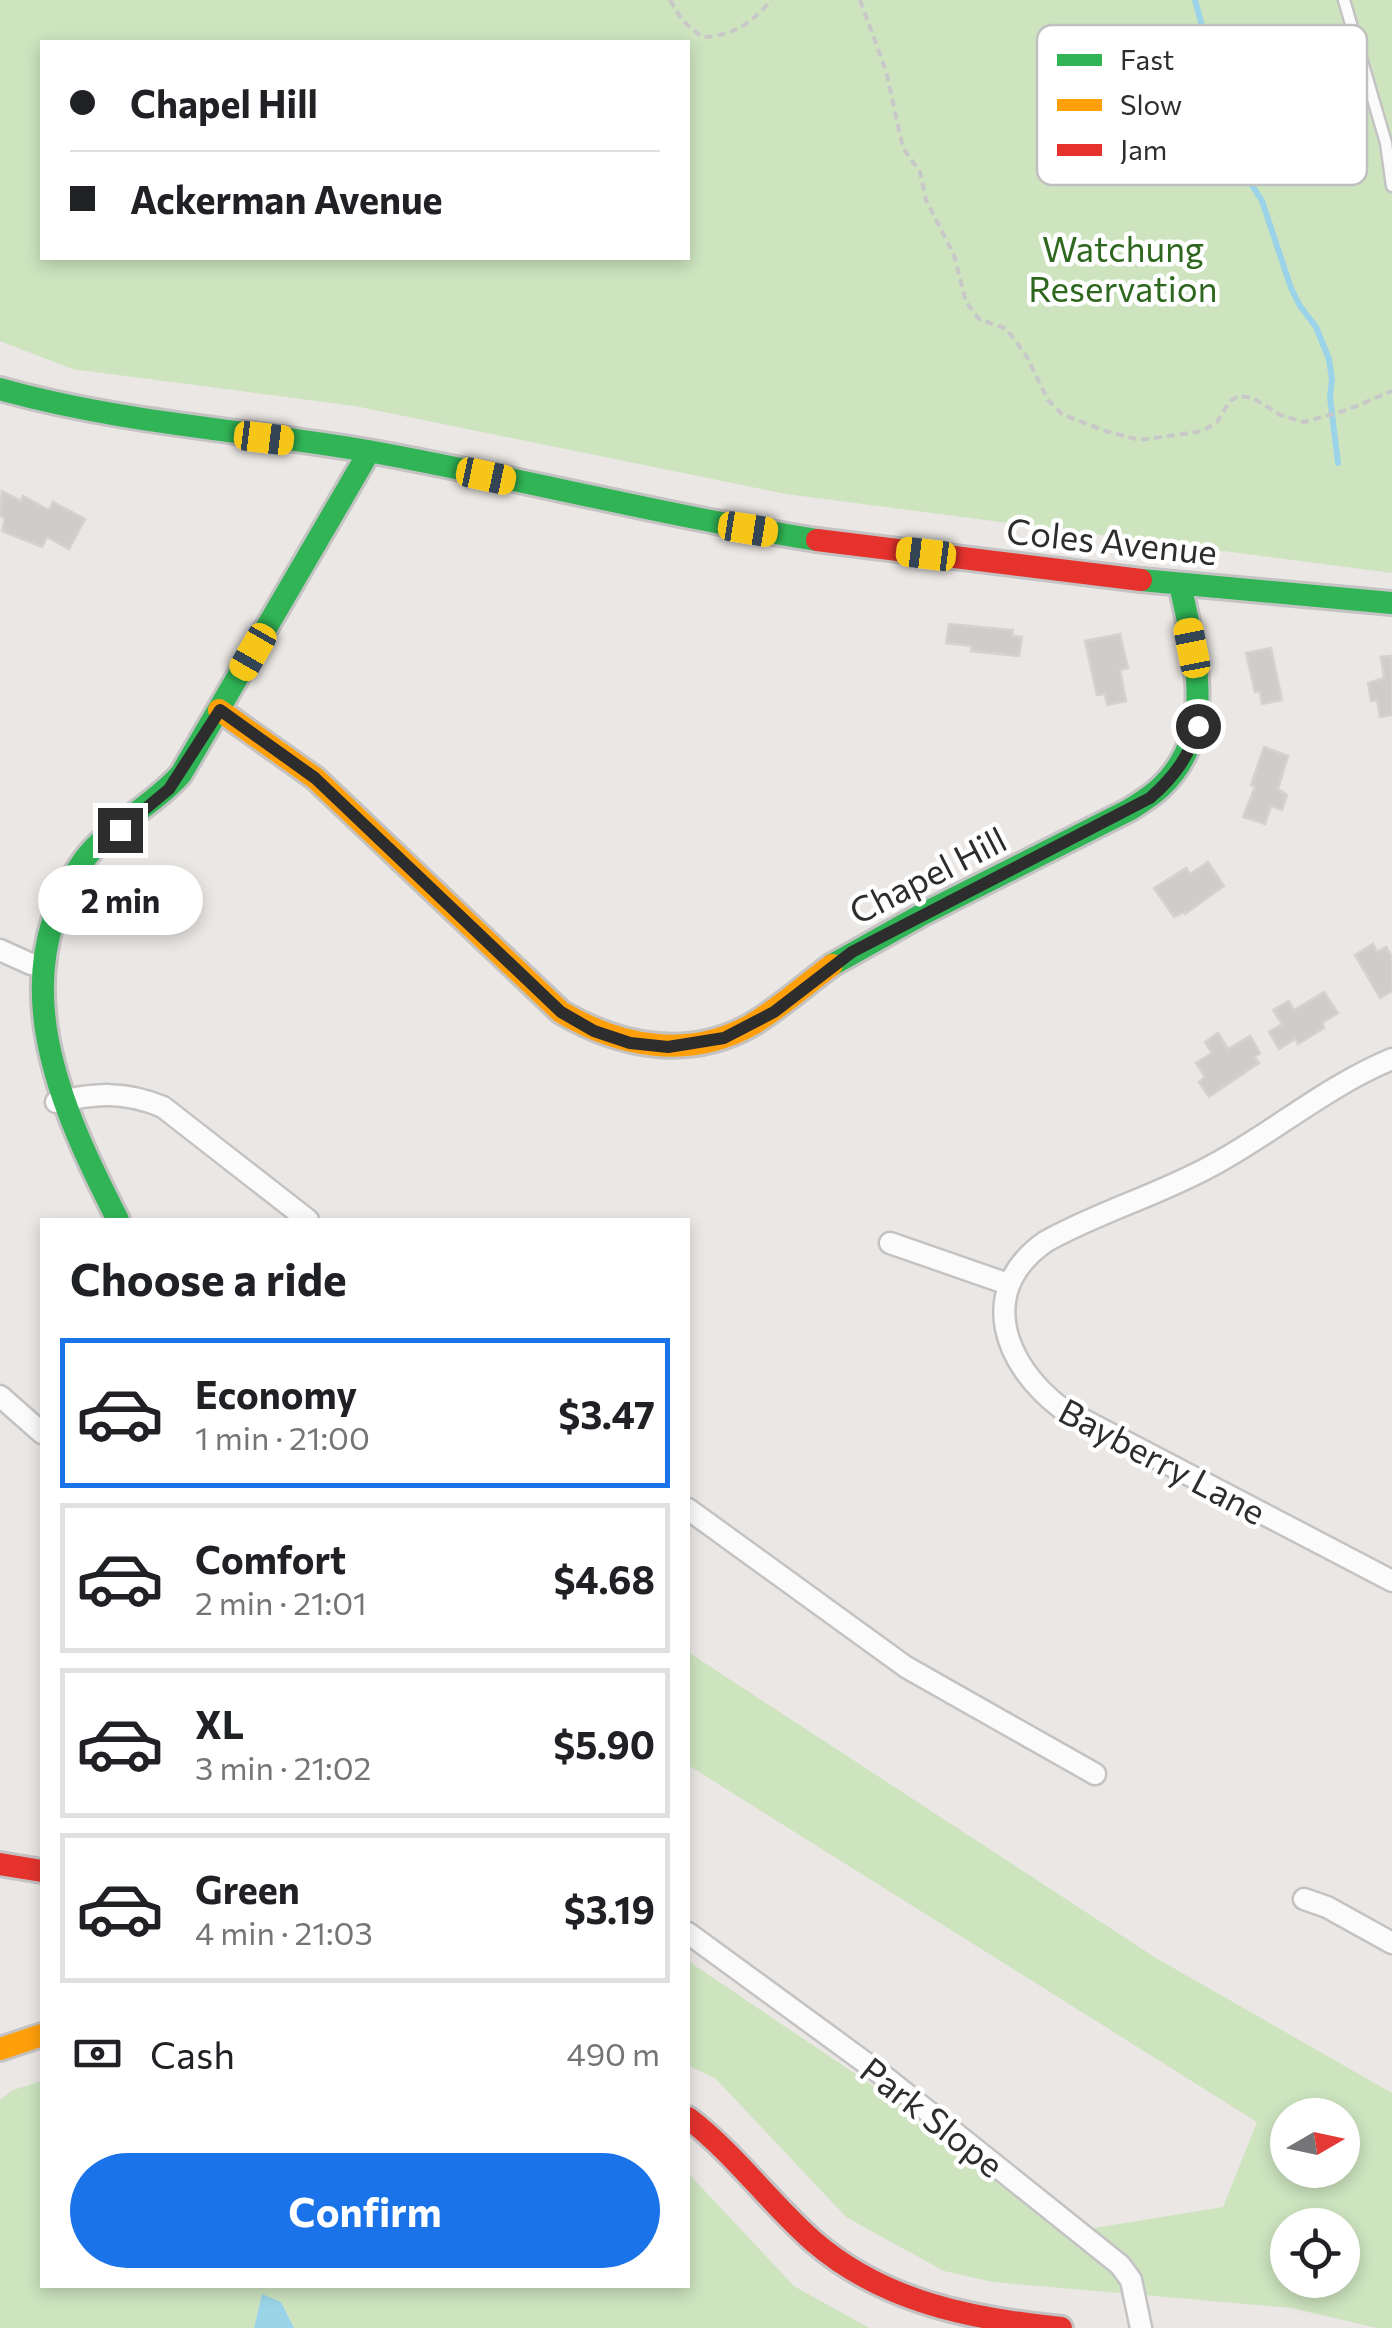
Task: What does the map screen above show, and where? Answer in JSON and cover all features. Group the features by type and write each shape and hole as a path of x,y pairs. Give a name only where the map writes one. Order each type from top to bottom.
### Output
{"street":[{"name":"Coles Avenue","path":"0,388 124,420 369,452 748,529 854,546 1180,584 1392,603"},
{"path":"117,1218 56,1102 36,1045 30,1003 31,964 43,925 68,879 96,848 169,789 220,710 369,452"},
{"name":"Chapel Hill","path":"220,710 315,778 561,1012 594,1031 630,1043 686,1046 724,1038 758,1023 852,952 1129,810 1169,782 1194,738 1200,702 1180,584"},
{"path":"0,950 31,964"},
{"path":"890,1243 1008,1284 1031,1252 1045,1242 1214,1165 1334,1088 1392,1059"},
{"path":"56,1102 116,1093 163,1107 305,1218"},
{"name":"Bayberry Lane","path":"1008,1284 1004,1316 1007,1334 1020,1364 1043,1394 1078,1418 1392,1581"},
{"path":"0,1396 40,1431"},
{"path":"690,1510 906,1667 1095,1774"},
{"path":"0,1864 40,1871"},
{"path":"1304,1899 1327,1906 1392,1943"},
{"name":"Park Slope","path":"690,1934 886,2077 1120,2265 1131,2280 1140,2328"},
{"path":"0,2049 40,2036"},
{"path":"690,2120 740,2165 813,2242 860,2275 932,2306 1003,2322 1062,2328"}],"lane":[{"path":"1344,0 1351,25"},
{"path":"1367,78 1386,143 1392,186"}],"path":[{"path":"670,0 682,20 702,37 724,36 748,24 771,0"},
{"path":"860,0 886,71 903,148 920,172 926,200 954,254 966,302 980,319 1004,328 1012,336 1055,408 1079,422 1140,440 1204,432 1230,401 1246,395 1296,422 1348,410 1392,392"}],"green space":[{"name":"Watchung Reservation","path":"0,0 1392,0 1392,573 786,494 355,406 72,369 0,341"},
{"path":"690,1653 1156,1958 1392,2093 1392,2328 1292,2308 993,2282 944,2271 846,2217 716,2079 690,2066 690,1962 940,2131 1070,2232 1223,2207 1257,2122 690,1766"},
{"path":"40,2082 40,2288 690,2288 690,2175 794,2286 869,2328 294,2328 281,2302 262,2295 254,2328 0,2328 0,2100 13,2090"}],"water":[{"path":"262,2294 281,2302 294,2328 254,2328"}],"building":[{"path":"2,491 21,501 23,496 49,510 53,502 85,519 69,549 47,537 42,547 2,531"},
{"path":"949,624 1013,630 1012,636 1022,637 1019,656 971,651 971,646 946,643"},
{"path":"1120,634 1128,668 1120,670 1126,701 1107,705 1105,694 1097,695 1085,641"},
{"path":"1271,648 1282,700 1262,704 1260,691 1255,692 1246,653"},
{"path":"1392,656 1392,715 1380,717 1377,700 1371,701 1368,683 1384,678 1381,657"},
{"path":"1264,747 1288,756 1278,789 1287,795 1282,810 1271,806 1265,824 1243,817"},
{"path":"1208,862 1224,886 1185,914 1174,917 1154,888 1186,868 1190,874"},
{"path":"1373,944 1377,952 1386,947 1392,957 1392,991 1380,998 1355,955"},
{"path":"1324,992 1338,1013 1322,1023 1324,1028 1298,1044 1295,1039 1279,1049 1269,1032 1282,1024 1273,1010 1289,1001 1294,1010"},
{"path":"1218,1033 1228,1049 1250,1036 1260,1053 1255,1057 1259,1063 1209,1097 1199,1082 1205,1077 1196,1063 1212,1053 1205,1042"}],"waterway":[{"path":"1195,0 1202,25"},
{"path":"1252,185 1262,201 1291,288 1316,327 1329,359 1338,463"}],"traffic: fast":[{"path":"0,389 137,418 368,451 817,540"},
{"path":"117,1218 77,1133 48,1042 43,996 46,950 59,904 94,848 181,774 369,452"},
{"path":"1141,580 1392,603"},
{"path":"832,965 923,914 1129,810 1161,787 1179,765 1196,717 1195,664 1180,584"}],"traffic: slow":[{"path":"219,710 315,778 561,1012 607,1034 655,1045 703,1043 727,1036 751,1025 832,965"},
{"path":"0,2049 40,2036"}],"traffic: jam":[{"path":"817,540 1141,580"},
{"path":"0,1864 40,1871"},
{"path":"690,2120 813,2241 869,2279 962,2313 1061,2328"}],"route":[{"path":"120,830 150,808 182,774 220,710 315,778 561,1012 594,1031 630,1043 686,1046 724,1038 758,1023 852,952 1150,798 1169,782 1184,761 1198,726"}]}
